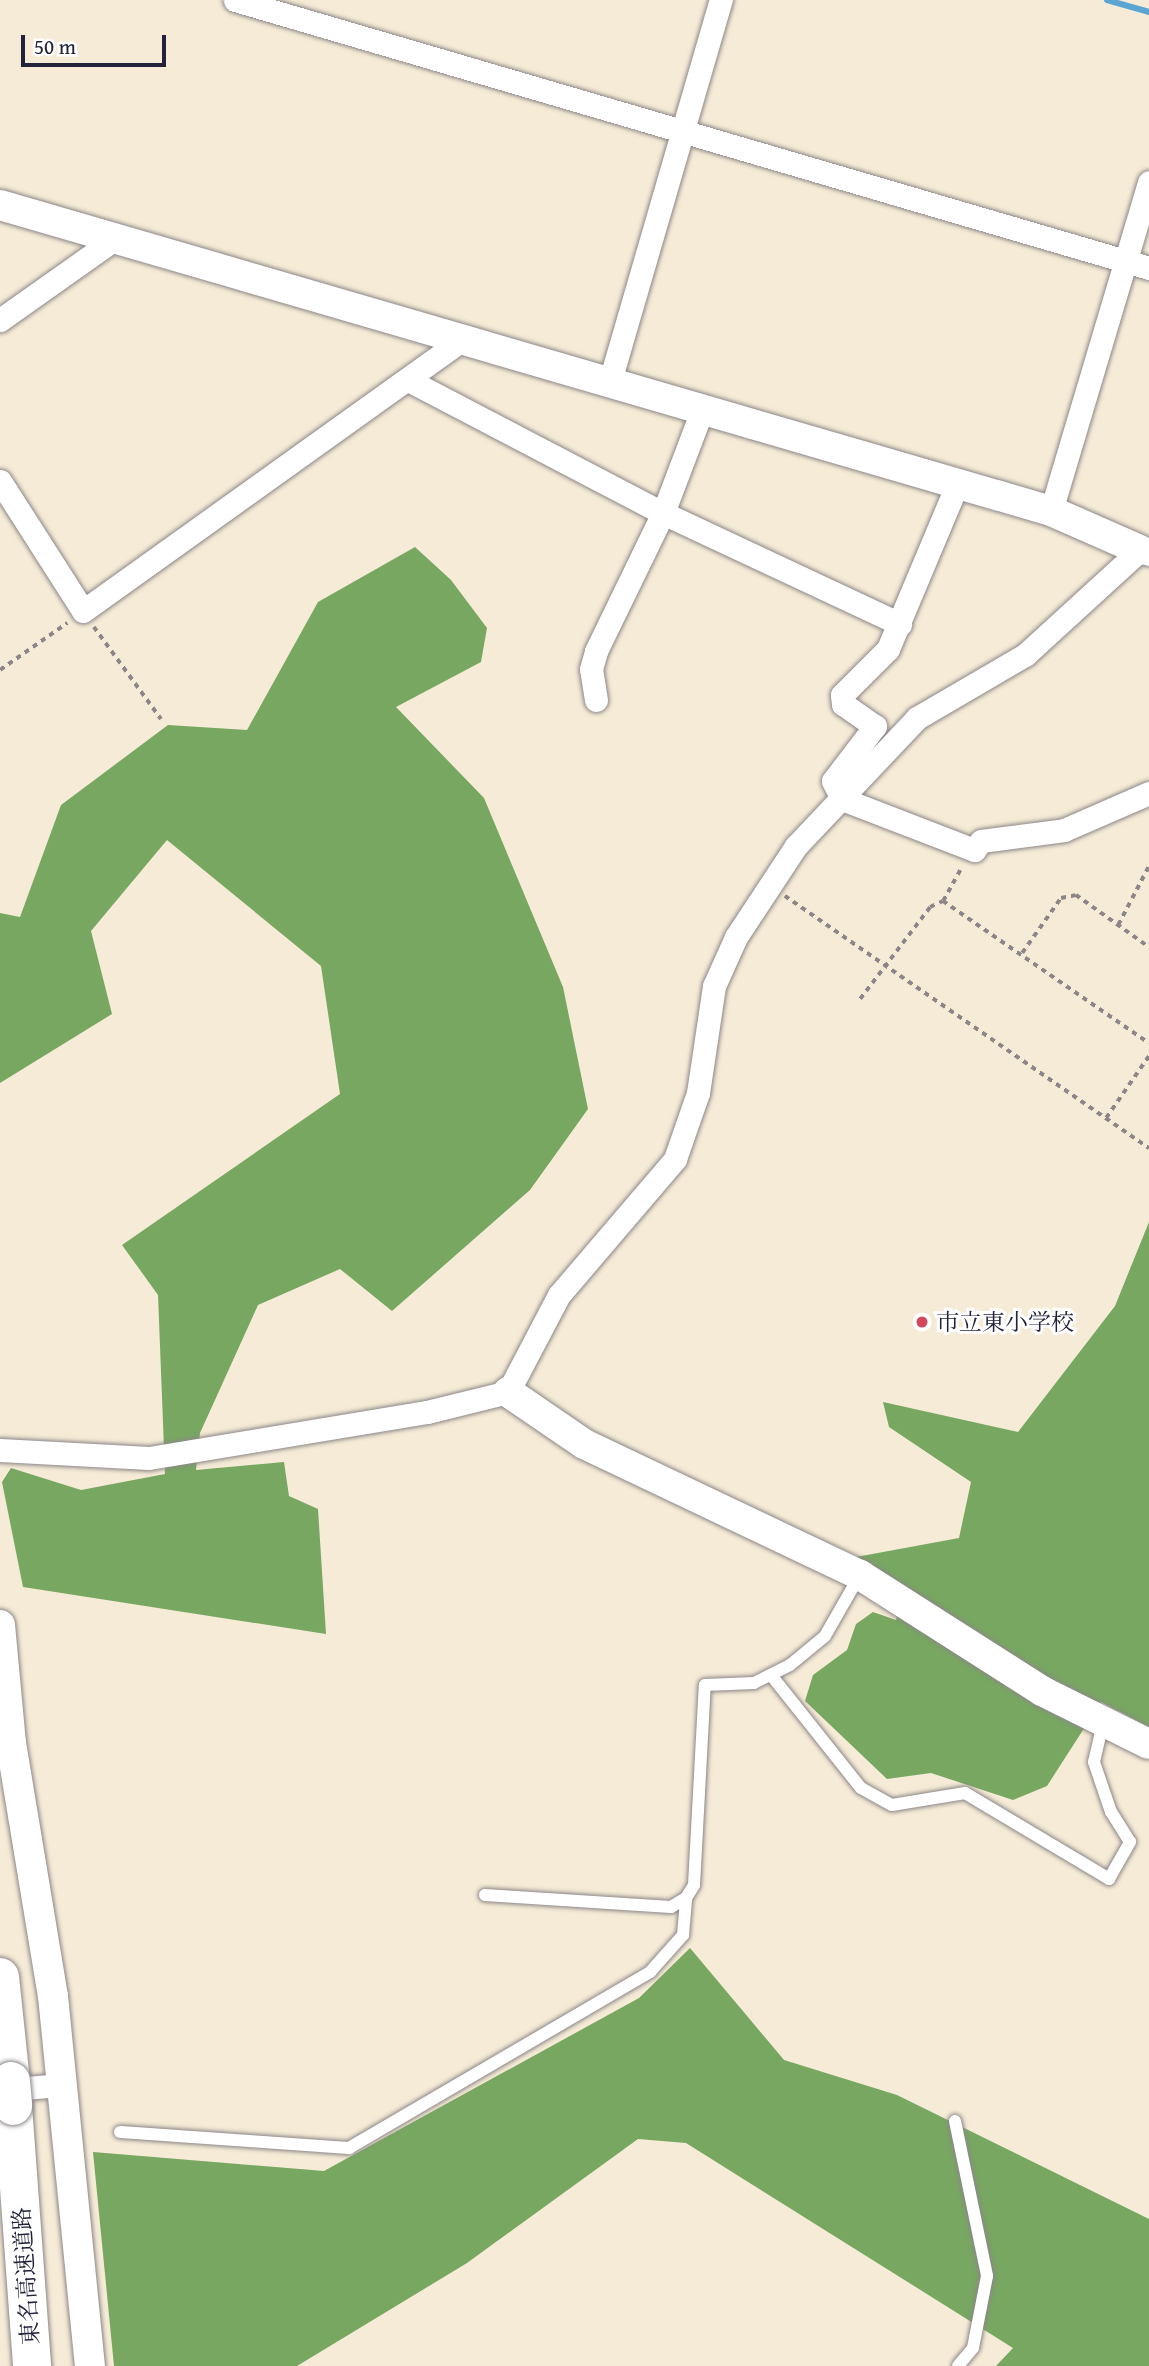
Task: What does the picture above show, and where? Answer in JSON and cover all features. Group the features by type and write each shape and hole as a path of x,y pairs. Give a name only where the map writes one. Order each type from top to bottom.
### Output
{"highway":[{"name":"東名高速道路","path":"0,1977 33,2366"}],"street":[{"path":"235,0 1149,268"},
{"path":"610,381 720,0"},
{"path":"1051,511 1149,183"},
{"path":"0,205 466,338 610,381 701,413 956,487 1051,511 1145,552 1025,655 917,718 842,799 769,885 714,986 698,1093 674,1159 559,1295 508,1392"},
{"path":"0,320 116,238"},
{"path":"0,481 83,611 411,382 466,338"},
{"path":"411,382 663,513 900,624"},
{"path":"596,700 591,669 596,651 663,513 701,413"},
{"path":"956,487 888,649 842,695 843,704 875,726 832,781 842,799 974,850 981,841 1064,831 1149,793"},
{"path":"0,1450 149,1458 427,1412 508,1392 584,1444 860,1575 1103,1724 1149,1744"},
{"path":"0,1625 60,2085 90,2366"},
{"path":"8,2092 60,2085"}],"lane":[{"path":"120,2132 349,2148 650,1972 683,1935 686,1898 694,1885 705,1685 730,1687 771,1675 825,1636 860,1575"},
{"path":"771,1675 861,1788 892,1805 965,1793 1109,1879 1130,1842 1111,1812 1094,1762 1103,1724"},
{"path":"485,1895 671,1907 686,1898"},
{"path":"955,2121 987,2276 973,2348 958,2366"}],"path":[{"path":"0,670 83,611 161,719"},
{"path":"860,999 930,907 943,901 974,850"},
{"path":"1118,925 1149,866"},
{"path":"769,885 1149,1147"},
{"path":"1022,954 1061,898 1076,895 1149,947"},
{"path":"943,901 1149,1043"},
{"path":"1106,1118 1149,1056"}],"green space":[{"path":"415,547 451,580 487,628 481,662 396,707 484,798 563,987 588,1109 530,1190 392,1311 340,1269 258,1305 200,1433 196,1470 284,1462 289,1496 318,1509 326,1634 23,1587 2,1482 11,1468 81,1490 165,1474 158,1295 122,1245 340,1094 321,966 167,840 91,931 112,1014 0,1083 0,913 20,917 61,805 168,725 247,730 318,602"},
{"path":"1149,1222 1149,1727 1101,1702 1047,1786 1013,1800 931,1773 887,1779 805,1701 813,1675 847,1650 856,1624 873,1612 896,1620 904,1585 856,1557 959,1538 971,1482 889,1427 883,1402 1018,1432 1115,1306"},
{"path":"690,1948 784,2060 897,2095 1149,2219 1149,2366 996,2366 1013,2348 686,2143 638,2139 467,2263 297,2366 114,2366 93,2152 324,2171 639,1998"}],"waterway":[{"path":"1107,0 1149,12"}],"place":[{"name":"市立東小学校","path":"922,1322"}]}
